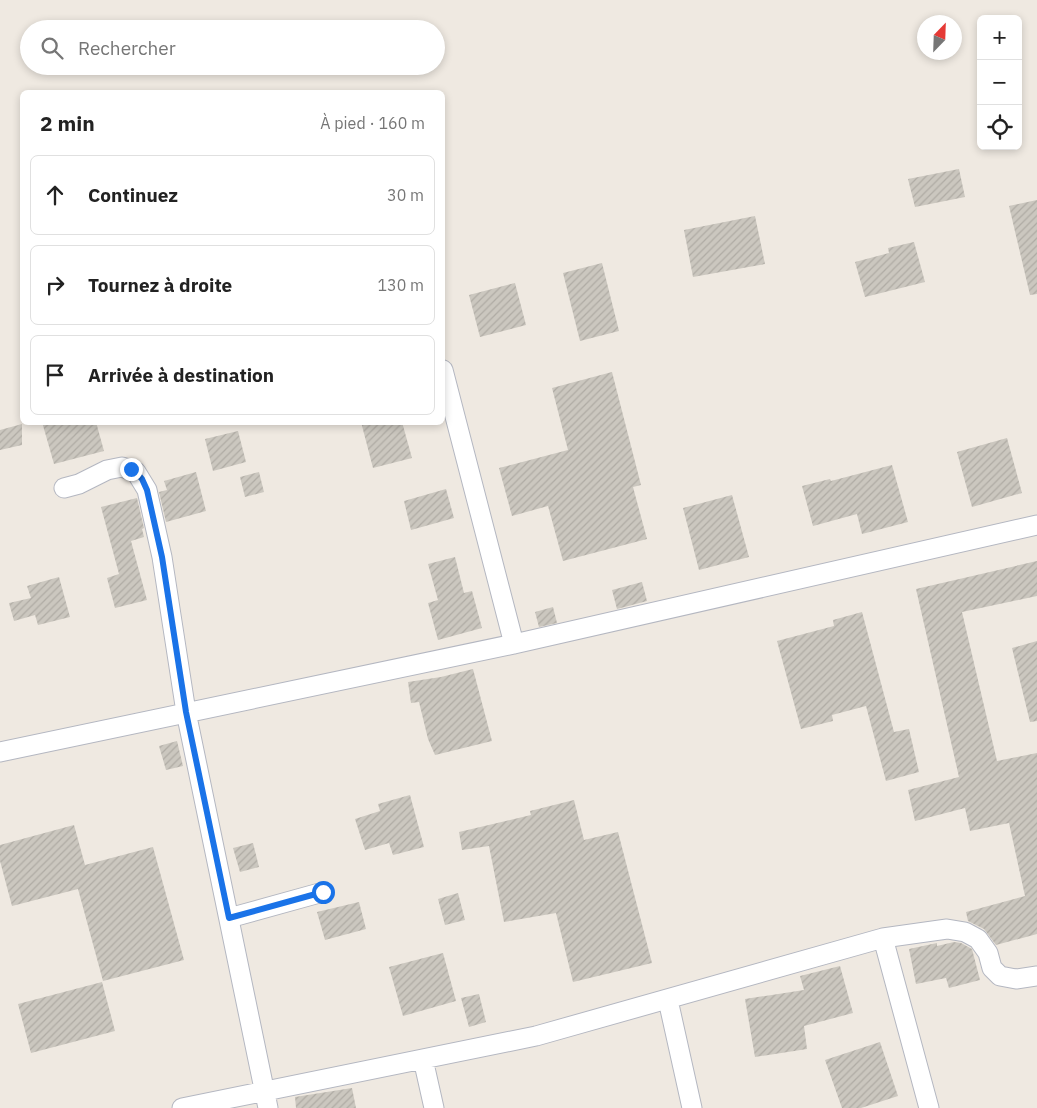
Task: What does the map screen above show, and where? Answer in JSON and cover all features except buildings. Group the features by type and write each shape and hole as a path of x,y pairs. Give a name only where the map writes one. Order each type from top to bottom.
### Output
{"street":[{"path":"445,378 514,644"},
{"path":"64,488 79,484 107,470 122,467 136,472 147,490 162,557 186,712 266,1099"},
{"path":"0,752 514,644 1037,525"},
{"path":"229,918 323,892"},
{"path":"182,1108 266,1099 423,1059 536,1036 883,938 947,929 965,932 978,939 988,952 992,968 1000,976 1016,979 1037,976"},
{"path":"883,938 929,1108"},
{"path":"668,1000 692,1108"},
{"path":"423,1059 434,1108"}],"route":[{"path":"131,469 142,479 147,490 162,557 186,712 229,918 323,892"}]}
